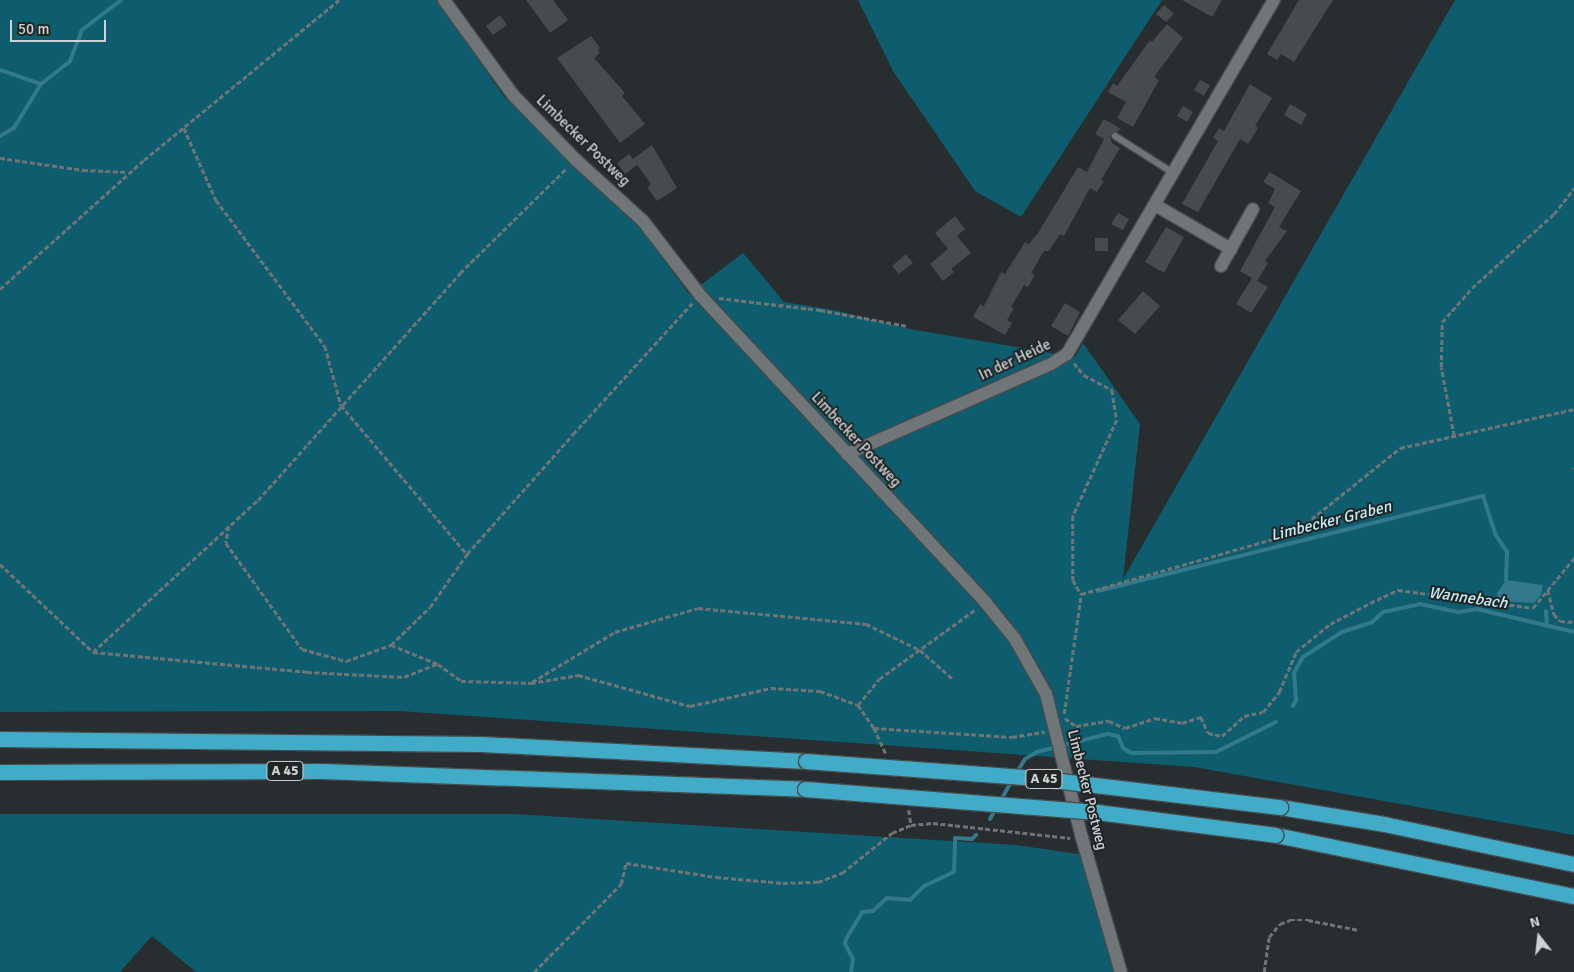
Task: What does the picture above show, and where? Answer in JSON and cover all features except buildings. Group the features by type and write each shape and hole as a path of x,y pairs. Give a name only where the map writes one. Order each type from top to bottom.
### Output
{"highway":[{"name":"A 45","path":"0,739 481,744 806,760 1036,778 1280,807 1384,824 1574,864"},
{"name":"A 45","path":"0,772 322,771 805,789 1097,812 1276,835 1574,896"}],"street":[{"name":"Limbecker Postweg","path":"444,0 513,95 576,160 643,221 700,295 985,602 1032,665 1046,694 1058,728 1082,838 1121,972"},
{"name":"In der Heide","path":"846,454 1051,364 1067,354 1274,0"},
{"path":"1155,205 1231,249"},
{"path":"1222,266 1253,209"}],"lane":[{"path":"1115,136 1173,173"}],"path":[{"path":"0,289 129,172 339,0"},
{"path":"184,128 216,200 325,346 341,405 467,554"},
{"path":"0,158 83,170 129,172"},
{"path":"93,652 258,500 460,273 576,160"},
{"path":"1454,436 1441,367 1442,322 1472,288 1554,214 1574,188"},
{"path":"229,526 226,543 302,649 346,661 391,645 430,606 467,554 700,295 820,310 908,326"},
{"path":"1058,728 1081,594 1073,580 1073,516 1117,420 1112,390 1084,375 1067,354"},
{"path":"1081,594 1294,533 1400,448 1574,409"},
{"path":"874,728 1012,737 1109,721 1125,728 1154,718 1182,723 1201,717 1208,733 1222,736 1244,716 1263,712 1279,692 1296,652 1330,624 1398,590 1533,608 1574,558"},
{"path":"0,564 93,652 308,672 404,677 438,664"},
{"path":"1548,590 1554,614 1560,621 1574,622"},
{"path":"858,705 879,678 985,602"},
{"path":"530,683 615,632 698,608 866,624 920,650 952,678"},
{"path":"391,645 438,664 461,680 530,683 578,674 690,706 771,688 820,691 858,705 874,728 889,761"},
{"path":"908,802 911,825"},
{"path":"534,972 621,884 626,863 716,877 783,884 818,882 842,874 892,833 911,825 933,823 1082,838"},
{"path":"1264,972 1269,937 1280,924 1290,920 1308,920 1359,930"}],"shaded area":[{"path":"0,0 437,0 505,98 639,226 689,294 743,253 784,302 834,310 910,329 1075,357 1083,343 1140,424 1123,579 1455,0 1574,0 1574,835 1194,767 400,711 0,712"},
{"path":"858,0 1162,0 1021,217 975,191 893,71"},
{"path":"1506,580 1543,585 1541,595 1534,603 1499,601 1497,593"},
{"path":"0,814 514,814 1016,845 1085,855 1120,972 196,972 152,936 120,972 0,972"}],"waterway":[{"path":"0,136 14,128 41,84 70,61 82,30 121,0"},
{"path":"0,70 41,84"},
{"name":"Limbecker Graben","path":"1098,591 1483,496 1495,534 1507,552 1506,580"},
{"name":"Wannebach","path":"1293,706 1296,700 1294,673 1303,657 1342,632 1372,622 1383,612 1420,604 1459,612 1477,609 1574,632"},
{"name":"Limbecker Graben","path":"1546,611 1547,626"},
{"name":"Wannebach","path":"1016,774 1025,759 1037,752 1107,734 1118,736 1123,748 1131,753 1216,752 1276,722"},
{"name":"Wannebach","path":"1001,800 1012,780"},
{"name":"Wannebach","path":"990,819 996,808"},
{"name":"Wannebach","path":"851,972 853,959 845,944 862,912 873,911 887,898 910,900 924,886 954,872 955,838 972,839 976,835"}]}
